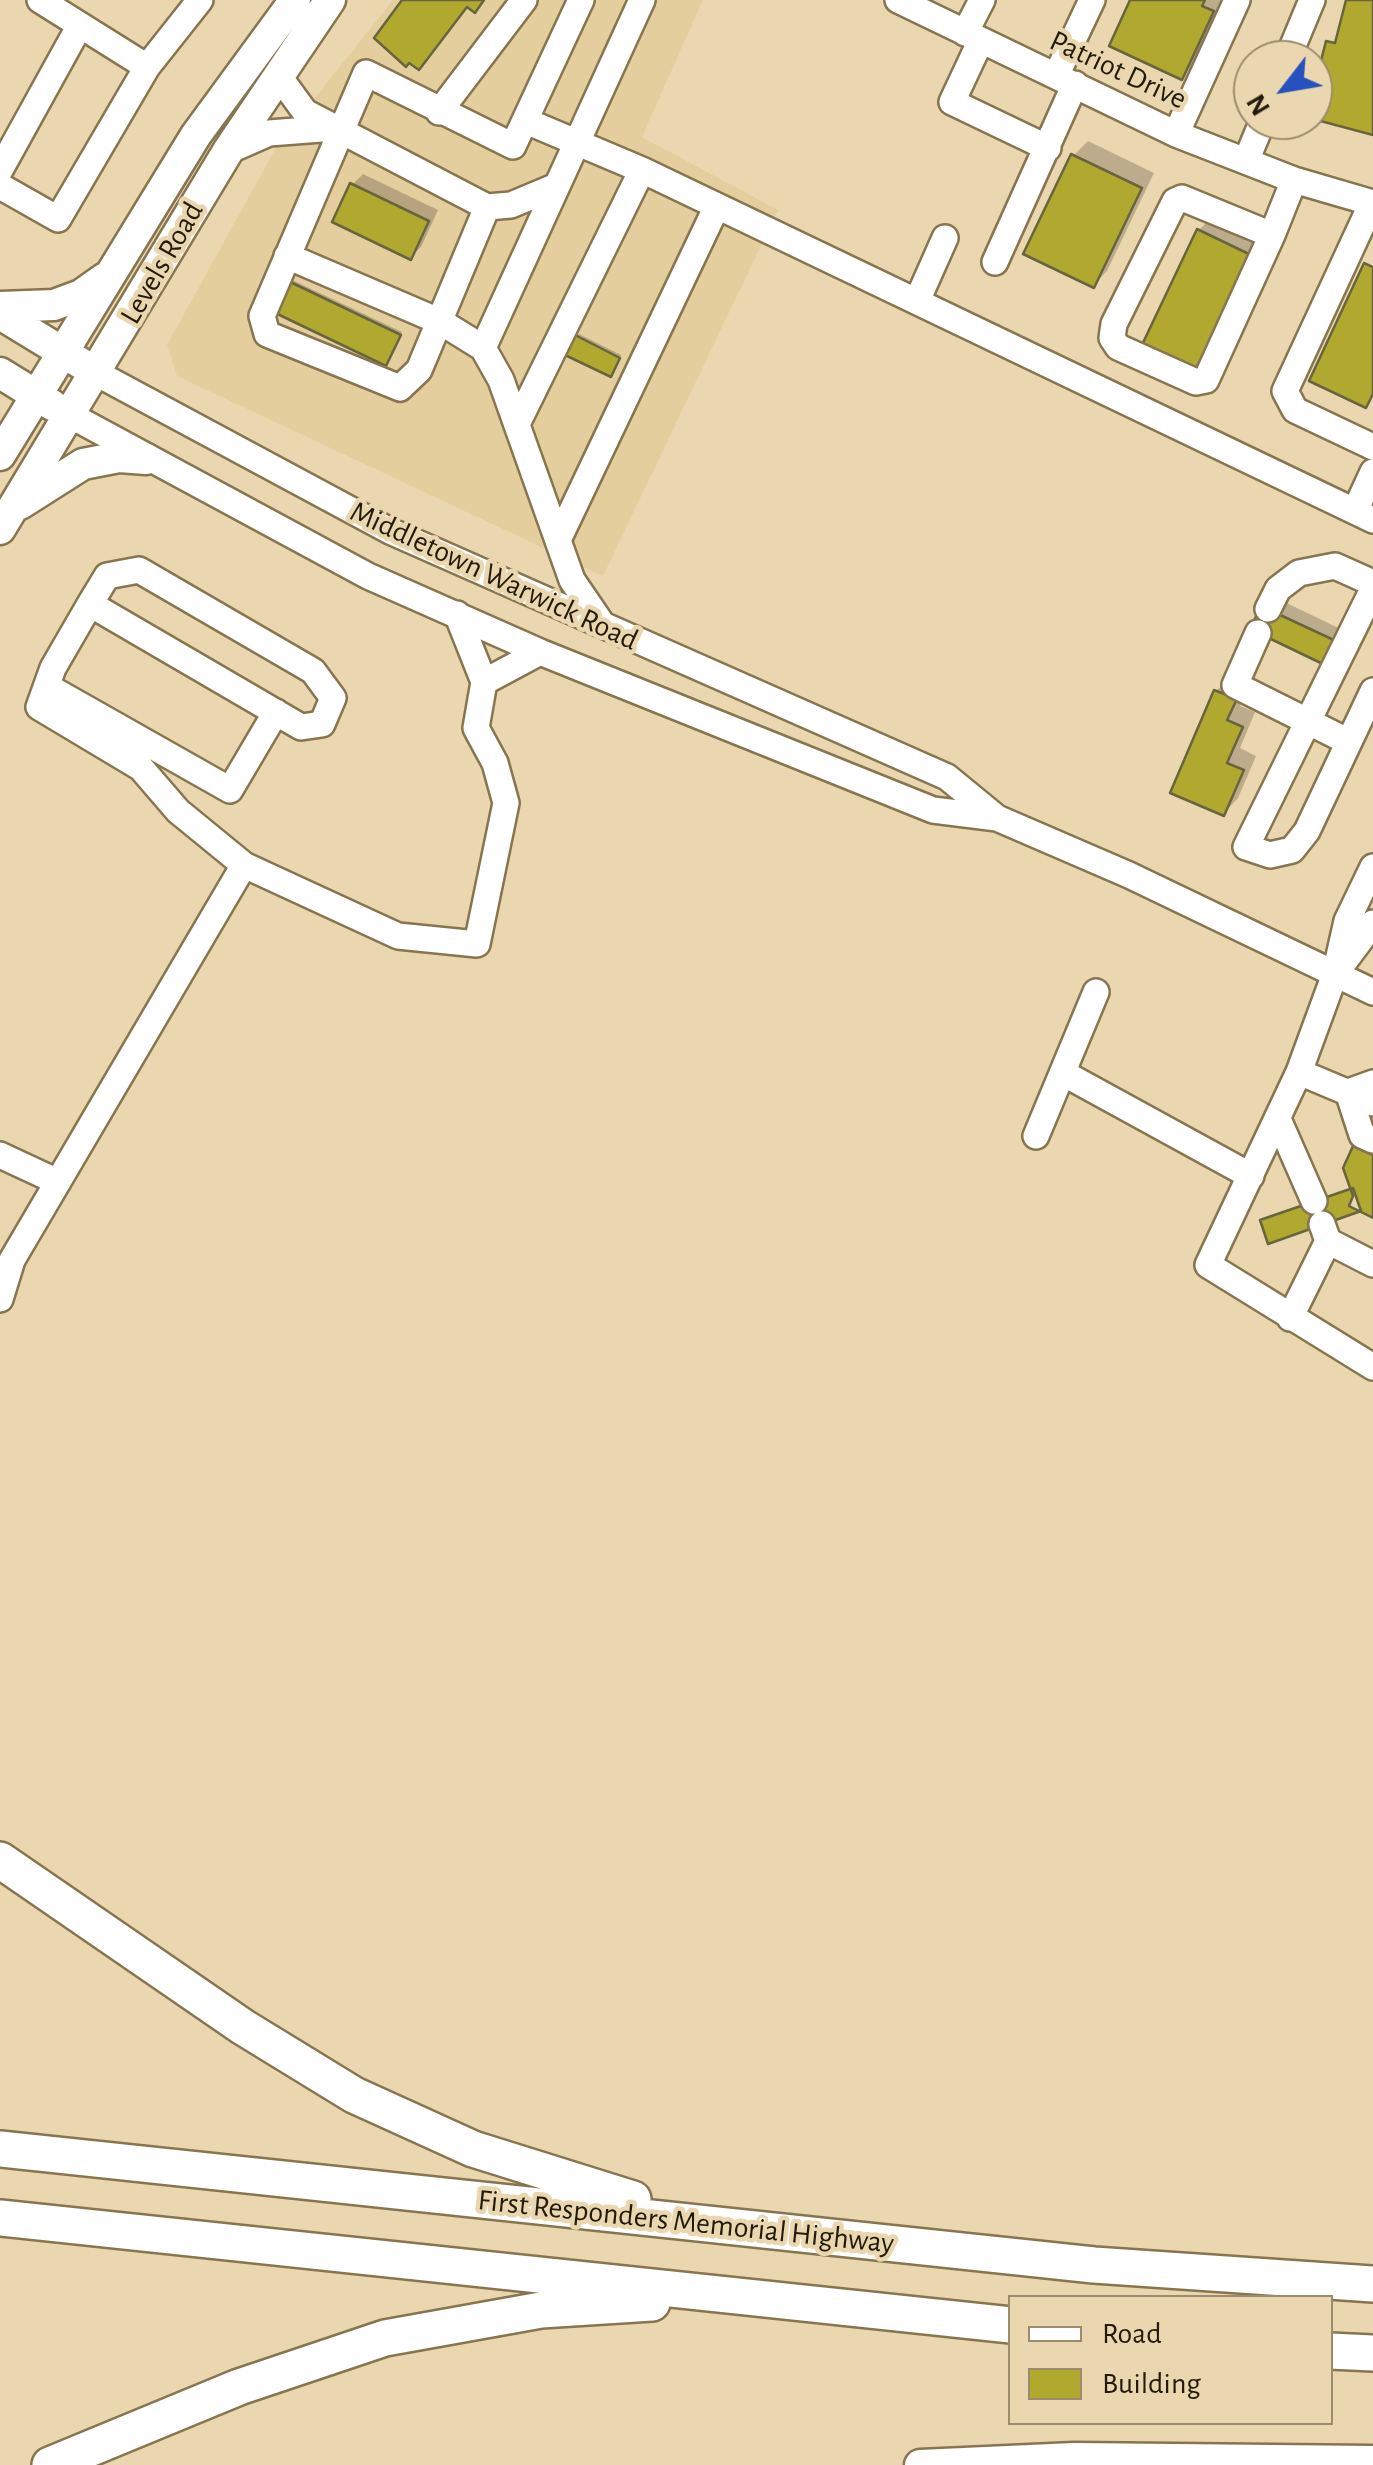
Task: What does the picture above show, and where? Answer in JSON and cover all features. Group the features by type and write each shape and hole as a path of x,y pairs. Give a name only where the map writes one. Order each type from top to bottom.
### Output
{"highway":[{"path":"0,1860 243,2028 354,2095 473,2149 720,2225"},
{"name":"First Responders Memorial Highway","path":"0,2149 1094,2265 1373,2284"},
{"path":"0,2218 1008,2324"},
{"path":"50,2465 239,2387 385,2338 541,2310 757,2298"},
{"path":"1333,2351 1373,2352"}],"main road":[{"name":"Levels Road","path":"0,455 196,135 295,0"},
{"name":"Levels Road","path":"5,521 68,414 98,374 228,151 330,0"},
{"path":"0,311 54,305 81,295 112,273"},
{"name":"Middletown Warwick Road","path":"0,311 98,374"},
{"name":"Middletown Warwick Road","path":"0,373 68,414"},
{"path":"5,521 55,479 84,464 119,457 146,458"},
{"path":"920,2465 1042,2458 1373,2461"}],"street":[{"path":"40,0 146,68"},
{"path":"0,186 58,218 146,68 200,0"},
{"path":"438,112 524,0"},
{"path":"487,207 419,370 400,388 267,334 262,316 366,73 513,146 581,0"},
{"path":"483,348 642,0"},
{"name":"Patriot Drive","path":"898,0 1176,134 1294,180 1372,203"},
{"path":"982,0 952,102 1048,148"},
{"path":"995,262 1048,148 1092,0"},
{"path":"1176,134 1237,0"},
{"path":"1295,40 1312,0"},
{"path":"0,170 80,26"},
{"path":"278,76 300,108 487,207 512,205 554,188"},
{"path":"526,121 642,170 1364,516 1373,472"},
{"path":"228,151 268,133 342,128"},
{"path":"1246,161 1255,140"},
{"path":"517,424 642,170"},
{"path":"1272,234 1182,198 1174,201 1114,324 1112,338 1118,347 1196,382 1206,380 1272,234 1294,180"},
{"path":"1372,203 1285,391 1295,410 1373,447"},
{"path":"558,540 717,206"},
{"path":"917,302 945,238"},
{"path":"287,256 441,322 483,348 517,424 580,596 605,628"},
{"name":"Middletown Warwick Road","path":"98,374 372,522 947,778 997,818 1130,875 1373,992"},
{"name":"Middletown Warwick Road","path":"68,414 353,568 540,652 932,810 997,818"},
{"path":"1268,609 1278,589 1299,573 1334,566 1373,586 1246,847 1270,855 1292,850 1307,831 1373,691"},
{"path":"90,604 302,727 322,724 334,698 313,671 140,570 108,576 90,604 53,668 39,706 140,768 178,811 244,866 398,936 477,944 506,803 495,763 476,728 484,682 457,614"},
{"path":"1258,633 1235,685 1349,742"},
{"path":"484,682 540,652"},
{"path":"48,687 230,790 276,712"},
{"path":"0,1299 12,1260 244,866"},
{"path":"1373,866 1347,921 1335,974 1299,1072 1208,1265 1373,1367"},
{"path":"1335,974 1373,924"},
{"path":"1036,1136 1096,992"},
{"path":"1299,1072 1373,1103"},
{"path":"1063,1073 1250,1176"},
{"path":"1348,1092 1373,1083"},
{"path":"1348,1092 1362,1134 1373,1140"},
{"path":"1278,1119 1321,1222 1373,1264"},
{"path":"0,1155 58,1182"},
{"path":"1290,1318 1321,1222"}],"shaded area":[{"path":"393,0 703,0 642,137 778,210 603,576 177,376 167,345 278,144"}],"building":[{"path":"402,0 484,0 475,13 467,7 419,70 409,63 406,67 374,38"},
{"path":"1130,0 1205,0 1202,6 1214,11 1182,80 1109,46"},
{"path":"1346,0 1373,0 1373,135 1333,124 1335,43"},
{"path":"1071,154 1142,188 1094,288 1023,254"},
{"path":"350,183 429,221 411,260 332,222"},
{"path":"1197,229 1251,255 1194,375 1140,349"},
{"path":"1364,263 1373,267 1373,394 1366,408 1309,381"},
{"path":"284,279 401,335 386,366 269,310"},
{"path":"575,335 620,358 611,377 565,355"},
{"path":"1261,606 1338,642 1327,666 1250,629"},
{"path":"1214,690 1237,699 1227,720 1243,727 1227,763 1244,770 1224,816 1170,793"},
{"path":"1353,1146 1373,1155 1373,1218 1349,1206 1353,1196 1343,1168"},
{"path":"1353,1188 1361,1211 1268,1244 1260,1220"}]}
